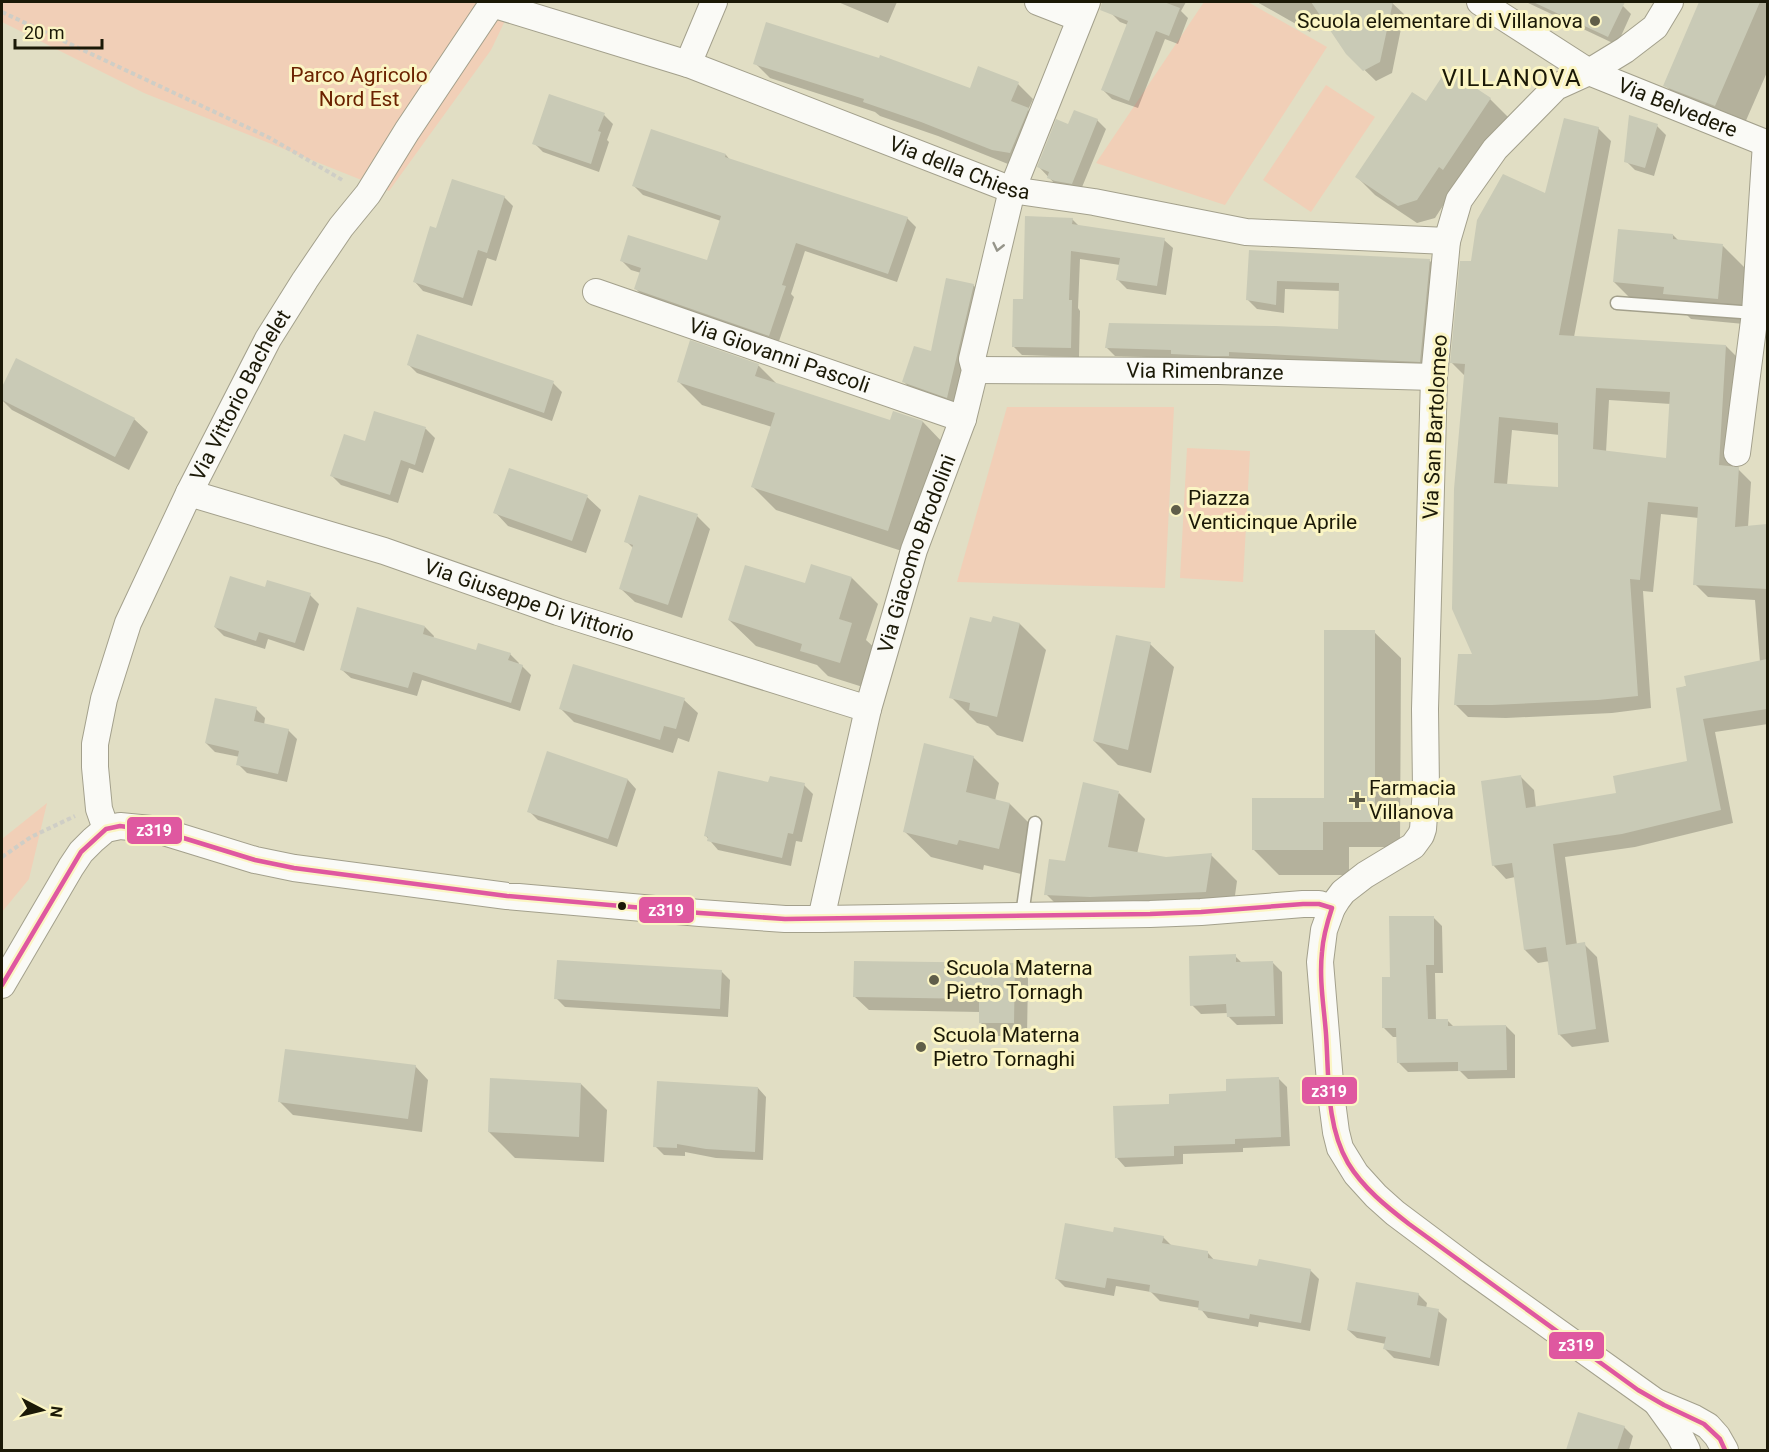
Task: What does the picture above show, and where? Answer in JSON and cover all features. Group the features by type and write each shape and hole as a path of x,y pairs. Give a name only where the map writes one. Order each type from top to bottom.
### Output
{"street":[{"path":"688,64 714,2"},
{"path":"1038,2 1083,10"},
{"name":"Via Belvedere","path":"1480,2 1589,72 1767,144 1755,313 1737,453"},
{"name":"Via San Bartolomeo","path":"1332,908 1343,892 1358,880 1413,846 1423,829 1426,789 1425,709 1434,377 1447,241 1459,200 1495,148 1556,87 1589,72 1625,50 1655,27 1670,2"},
{"name":"Via della Chiesa","path":"492,4 688,64 1012,190 1095,202 1246,231 1447,241"},
{"name":"Via Vittorio Bachelet","path":"103,819 95,778 95,744 104,699 128,623 189,493 268,339 341,227 368,194 492,4"},
{"name":"Via Giacomo Brodolini","path":"821,919 868,709 914,550 963,419 975,370 972,359 1012,190 1083,10"},
{"name":"Via Giovanni Pascoli","path":"596,292 963,419"},
{"name":"Via Rimenbranze","path":"975,370 1230,372 1434,377"},
{"name":"Via Giuseppe Di Vittorio","path":"189,493 384,551 558,612 868,709"},
{"path":"2,985 103,819 120,826 151,829 255,860 294,868 507,896 785,919 1201,912 1319,904 1332,908 1322,939 1320,974 1333,1116 1340,1148 1347,1161 1366,1185 1395,1213 1656,1402 1708,1426 1725,1450"},
{"path":"1656,1402 1679,1434 1687,1450"}],"lane":[{"path":"1617,303 1755,313"},
{"path":"1022,915 1035,823"}],"path":[{"path":"2,12 270,138 368,194"},
{"path":"2,857 31,837 71,817 103,819"}],"green space":[{"name":"Parco Agricolo Nord Est","path":"2,2 514,2 491,50 389,191 144,93 2,22"},
{"path":"1204,2 1248,2 1327,47 1225,205 1096,163"},
{"path":"1326,85 1375,117 1311,212 1263,180"},
{"path":"1007,407 1174,407 1165,588 957,582"},
{"path":"1187,448 1250,451 1243,582 1180,578"},
{"path":"47,803 29,879 2,912 2,839"}],"building":[{"path":"1102,2 1164,2 1180,8 1169,36 1156,31 1129,101 1101,90 1128,21 1100,10"},
{"path":"1311,2 1393,2 1380,62 1363,71 1346,54"},
{"name":"Scuola elementare di Villanova","path":"1533,2 1625,2 1608,37"},
{"path":"1699,2 1760,2 1715,106 1663,86"},
{"path":"766,22 879,58 880,55 970,88 978,66 1019,82 1011,101 1029,108 1010,153 992,150 863,102 864,99 753,64"},
{"path":"1447,69 1491,98 1443,170 1439,167 1417,200 1398,206 1355,177 1412,92 1426,101"},
{"path":"549,94 605,113 598,131 601,132 591,164 532,144"},
{"path":"1074,110 1098,119 1072,184 1047,178 1049,172 1037,167 1056,119 1068,124"},
{"path":"1629,115 1658,124 1645,168 1624,162"},
{"path":"1564,118 1599,127 1559,335 1726,345 1719,465 1739,467 1735,527 1767,524 1767,589 1693,585 1698,507 1648,502 1640,580 1630,579 1638,696 1598,700 1454,705 1458,654 1472,654 1452,609 1454,489 1465,364 1450,363 1460,261 1471,261 1477,220 1503,174 1545,193","holes":["1596,388 1670,392 1666,458 1593,449","1499,417 1558,423 1558,487 1494,483"]},
{"path":"651,129 726,154 725,157 908,217 888,274 796,243 782,285 786,286 769,336 634,289 641,268 620,261 628,235 707,260 721,216 632,186"},
{"path":"452,179 505,196 487,253 478,250 463,298 413,282 430,226 436,228"},
{"path":"1025,216 1073,218 1072,224 1165,238 1157,286 1116,280 1120,258 1071,251 1069,300 1072,300 1071,348 1012,347 1013,299 1023,299"},
{"path":"1618,229 1673,234 1673,239 1723,244 1718,299 1663,294 1664,287 1613,282"},
{"path":"1249,250 1430,259 1420,362 1229,352 1229,356 1213,356 1171,354 1171,350 1105,348 1109,323 1338,329 1339,283 1277,281 1276,305 1246,300"},
{"path":"946,278 974,284 947,398 902,382 914,346 931,351"},
{"path":"417,334 554,381 544,413 407,365"},
{"path":"690,340 759,364 755,376 890,420 893,411 923,421 888,531 751,487 775,413 677,382"},
{"path":"16,358 135,418 115,457 2,400 2,387"},
{"path":"374,411 426,427 415,465 401,460 390,495 330,476 344,434 365,441"},
{"path":"509,468 588,495 572,541 493,513"},
{"path":"639,495 698,514 668,605 619,589 633,545 624,542"},
{"path":"811,564 852,577 839,619 852,623 840,663 800,651 802,644 728,620 745,565 805,583"},
{"path":"230,576 265,587 267,580 311,593 295,643 259,632 256,641 214,627"},
{"path":"357,607 425,626 423,634 476,650 478,643 511,653 508,660 523,665 511,703 413,672 408,688 340,670"},
{"path":"993,616 1020,623 997,717 969,710 970,703 949,698 970,617 991,622"},
{"path":"1324,630 1375,630 1375,822 1323,822 1323,850 1252,850 1252,798 1324,798"},
{"path":"1116,635 1151,642 1128,750 1093,741"},
{"path":"1767,659 1767,709 1703,719 1721,810 1622,834 1553,844 1566,945 1585,942 1596,1029 1558,1035 1546,947 1524,950 1512,863 1492,866 1481,781 1521,775 1526,808 1616,793 1613,776 1687,761 1676,688 1686,686 1684,676"},
{"path":"573,664 685,698 676,729 664,726 660,740 559,709"},
{"path":"215,698 257,707 254,721 289,729 278,774 236,765 239,751 205,743"},
{"path":"924,743 974,756 966,792 1010,803 999,849 959,840 957,845 903,832"},
{"path":"547,751 628,779 608,839 527,812"},
{"path":"718,771 768,782 770,776 805,783 793,834 788,833 782,858 707,841 708,837 704,836"},
{"path":"1083,782 1119,791 1108,847 1166,857 1212,853 1206,892 1090,897 1044,895 1049,859 1065,861"},
{"path":"1389,916 1434,916 1434,965 1426,965 1428,1019 1448,1019 1448,1026 1506,1025 1507,1070 1458,1071 1458,1062 1397,1063 1396,1028 1382,1028 1382,977 1390,977"},
{"path":"1236,954 1236,962 1273,961 1275,1016 1227,1017 1226,1004 1190,1006 1189,956"},
{"path":"557,960 722,970 720,1009 554,999"},
{"name":"Scuola Materna Pietro Tornagh","path":"854,961 1015,963 1014,1023 979,1023 979,999 853,997"},
{"path":"285,1049 416,1065 408,1119 278,1102"},
{"path":"1279,1077 1281,1137 1235,1139 1235,1144 1174,1146 1174,1156 1115,1158 1113,1106 1169,1104 1169,1094 1226,1091 1226,1079"},
{"path":"490,1078 581,1083 579,1137 488,1132"},
{"path":"657,1081 758,1087 755,1152 706,1149 677,1144 677,1148 653,1147"},
{"path":"1065,1223 1113,1232 1114,1227 1164,1236 1162,1243 1208,1251 1208,1258 1257,1266 1259,1259 1311,1269 1301,1323 1250,1314 1249,1319 1198,1310 1199,1301 1149,1292 1150,1285 1107,1278 1105,1288 1055,1279"},
{"path":"1356,1282 1419,1293 1417,1305 1439,1309 1430,1358 1383,1349 1386,1337 1347,1330"},
{"path":"1578,1412 1625,1426 1617,1450 1566,1450"}],"transit line":[{"name":"z319","path":"2,985 81,852 106,829 120,826 164,832 255,860 294,868 507,896 785,919 1150,914 1303,904 1319,904 1332,908"},
{"name":"z319","path":"1332,908 1324,935 1321,962 1328,1084 1336,1133 1354,1172 1376,1196 1409,1224 1638,1390 1704,1424 1720,1439 1725,1450"}],"place":[{"name":"Scuola elementare di Villanova","path":"1595,21"},
{"name":"Piazza Venticinque Aprile","path":"1176,510"},
{"name":"Farmacia Villanova","path":"1357,800"},
{"name":"Scuola Materna Pietro Tornagh","path":"934,980"},
{"name":"Scuola Materna Pietro Tornaghi","path":"921,1047"}],"district":[{"name":"VILLANOVA","path":"1512,78"}]}
